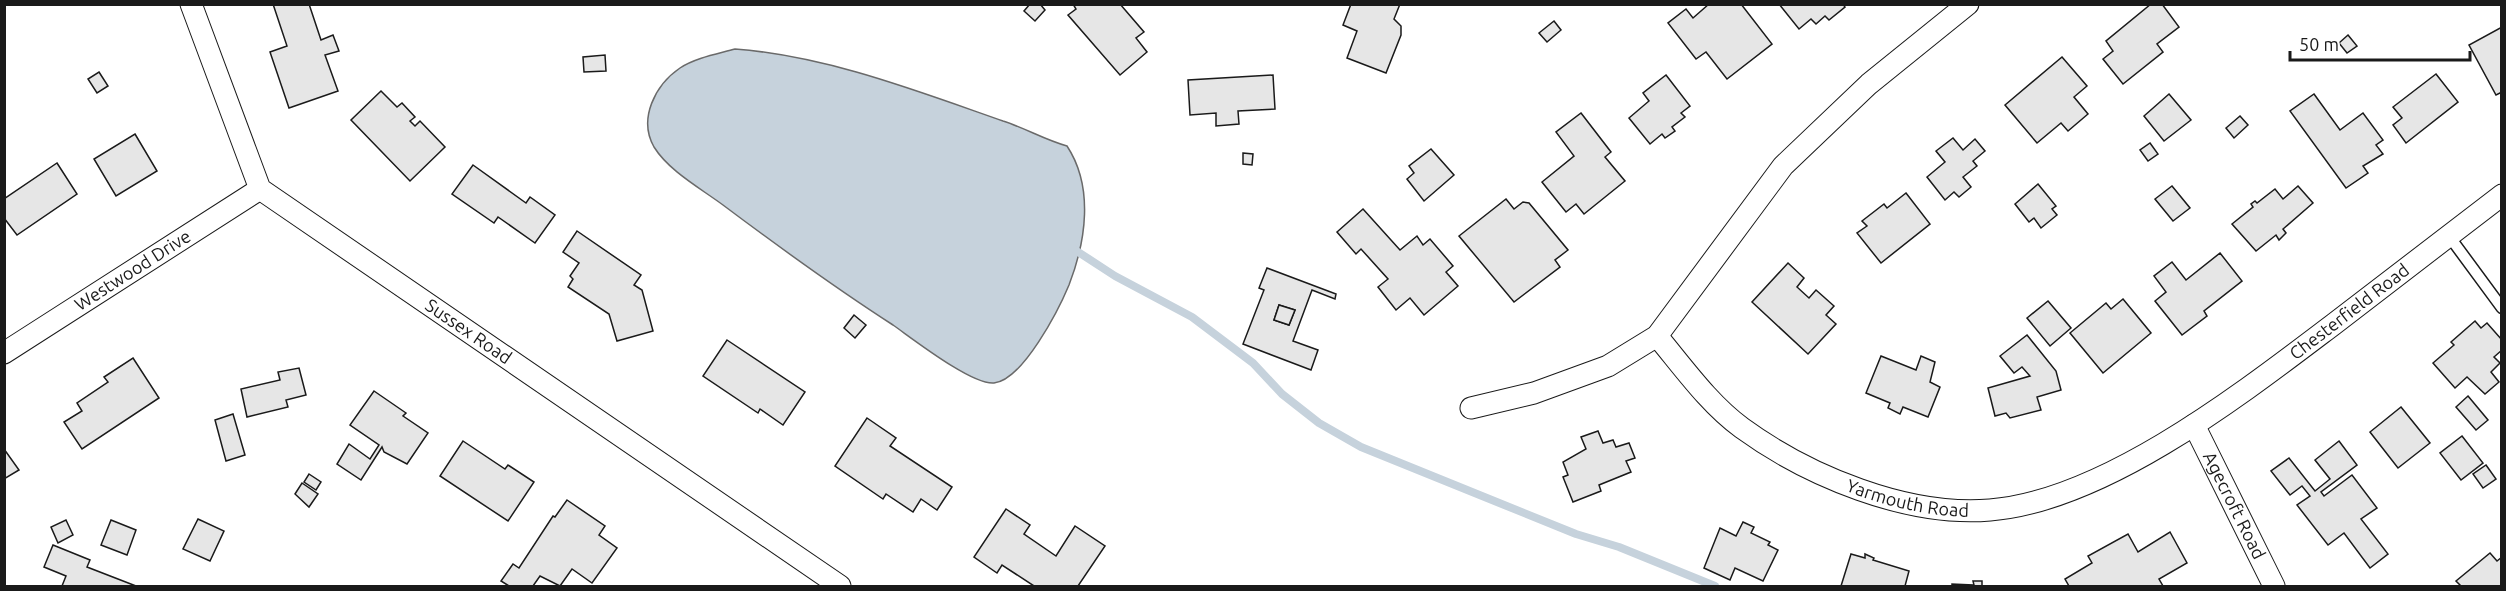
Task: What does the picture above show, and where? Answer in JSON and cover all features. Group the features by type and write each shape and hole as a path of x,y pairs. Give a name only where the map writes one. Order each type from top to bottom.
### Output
{"street":[{"path":"191,4 260,189"},
{"path":"1471,408 1534,393 1608,366 1657,336 1783,166 1869,84 1968,4"},
{"name":"Westwood Drive","path":"4,353 260,189"},
{"name":"Sussex Road","path":"260,189 840,586"},
{"name":"Chesterfield Road","path":"2194,424 2260,380 2502,195"},
{"name":"Yarmouth Road","path":"1657,336 1691,378 1740,427 1794,460 1839,482 1932,510 1991,510 2059,495 2136,458 2194,424"},
{"name":"Agecroft Road","path":"2194,424 2274,586"}],"lane":[{"path":"2449,236 2502,308"}],"shaded area":[{"path":"735,49 804,59 871,76 1011,124 1067,146 1076,162 1084,196 1085,214 1080,250 1069,285 1049,326 1017,370 1005,379 994,383 984,382 958,369 786,251 686,179 660,156 649,136 648,125 652,103 663,84 680,68 692,62"}],"building":[{"path":"273,4 309,4 321,40 333,35 339,51 325,55 338,91 289,108 270,52 287,46"},
{"path":"1030,4 1040,4 1045,10 1035,21 1024,11"},
{"path":"1073,4 1120,4 1144,32 1136,38 1147,52 1120,75 1068,15 1076,9"},
{"path":"1351,4 1400,4 1394,19 1401,26 1401,35 1386,73 1347,58 1357,31 1343,25"},
{"path":"1709,4 1741,4 1772,44 1727,79 1706,52 1696,59 1668,23 1686,9 1693,18"},
{"path":"1779,4 1843,4 1845,7 1829,20 1825,16 1816,24 1811,19 1799,29"},
{"path":"2151,4 2162,4 2179,27 2157,44 2163,52 2123,84 2103,59 2113,51 2106,41"},
{"path":"1554,21 1561,30 1547,42 1539,33"},
{"path":"2502,27 2502,92 2496,95 2469,45"},
{"path":"2348,35 2357,46 2347,53 2339,43"},
{"path":"605,55 606,71 584,72 583,57"},
{"path":"2062,57 2087,86 2074,97 2088,114 2068,131 2061,123 2037,143 2005,105"},
{"path":"99,72 108,86 97,93 88,79"},
{"path":"2436,74 2458,102 2406,143 2393,125 2402,118 2393,107"},
{"path":"1273,75 1275,109 1238,111 1239,124 1216,126 1216,113 1190,115 1188,80"},
{"path":"1666,75 1690,106 1681,113 1685,117 1672,127 1675,131 1665,138 1662,134 1650,144 1629,118 1649,101 1643,93"},
{"path":"381,91 397,107 402,103 415,117 410,121 415,126 420,121 445,147 410,181 351,120"},
{"path":"2169,94 2191,120 2164,141 2144,116"},
{"path":"2314,94 2340,130 2363,113 2383,140 2376,145 2383,154 2363,166 2368,173 2346,188 2290,111"},
{"path":"1581,113 1611,152 1605,157 1625,181 1584,214 1576,204 1566,212 1542,182 1574,156 1556,132"},
{"path":"2240,116 2248,125 2234,138 2226,128"},
{"path":"135,134 157,171 116,196 94,159"},
{"path":"1953,138 1963,150 1975,139 1985,151 1973,161 1977,166 1963,177 1971,187 1959,197 1954,192 1945,200 1927,177 1945,162 1936,151"},
{"path":"2150,143 2158,154 2148,161 2140,150"},
{"path":"1431,149 1454,175 1424,201 1407,179 1414,173 1409,166"},
{"path":"1243,153 1253,154 1252,165 1243,164"},
{"path":"57,163 77,194 17,235 4,218 4,199"},
{"path":"473,165 526,203 530,197 555,215 535,243 498,217 494,223 452,194"},
{"path":"2038,184 2056,206 2052,209 2057,215 2041,228 2034,218 2029,222 2015,204"},
{"path":"2172,186 2190,208 2173,221 2155,199"},
{"path":"2298,186 2313,203 2283,229 2286,233 2279,240 2276,235 2256,251 2232,224 2253,207 2251,204 2255,201 2257,203 2275,189 2283,199"},
{"path":"1906,193 1930,224 1881,263 1857,233 1867,226 1862,221 1884,204 1887,208"},
{"path":"1506,199 1514,209 1523,202 1529,203 1568,250 1555,260 1560,267 1514,302 1459,236"},
{"path":"1363,209 1400,250 1417,236 1423,245 1430,239 1453,266 1446,272 1458,286 1424,315 1410,298 1396,310 1378,287 1388,279 1361,249 1356,254 1337,232"},
{"path":"577,231 641,275 634,285 642,290 653,331 617,341 609,314 568,287 573,279 570,276 579,263 563,252"},
{"path":"2220,253 2242,281 2204,311 2207,316 2182,335 2155,301 2166,292 2154,276 2172,262 2186,280"},
{"path":"1788,263 1804,278 1797,287 1809,298 1816,290 1834,306 1826,315 1836,324 1808,354 1752,302"},
{"path":"1267,268 1336,294 1335,299 1312,290 1293,341 1318,350 1311,370 1243,344 1264,290 1259,288","holes":["1279,305 1295,310 1289,325 1274,320"]},
{"path":"2123,299 2151,333 2103,373 2070,333 2106,303 2111,309"},
{"path":"2048,301 2071,328 2050,346 2027,318"},
{"path":"1279,305 1295,310 1289,325 1274,320"},
{"path":"854,315 866,325 855,338 844,328"},
{"path":"2475,321 2481,328 2487,323 2502,340 2502,350 2494,357 2500,363 2491,372 2499,382 2485,394 2467,377 2455,388 2433,363 2454,345 2451,342"},
{"path":"2027,335 2056,371 2061,390 2037,397 2041,410 2010,418 2006,413 1995,416 1988,388 2030,376 2022,367 2014,373 2000,356"},
{"path":"727,340 805,392 783,425 760,409 758,413 703,376"},
{"path":"1881,356 1916,370 1921,356 1935,362 1930,382 1940,387 1928,417 1903,407 1900,414 1888,408 1890,403 1866,393"},
{"path":"133,358 159,398 82,449 64,422 82,411 77,403 108,382 104,377"},
{"path":"299,368 306,395 286,400 288,407 247,417 241,389 280,380 278,372"},
{"path":"374,391 406,413 403,416 428,433 407,464 384,452 382,447 361,480 337,464 349,444 370,459 379,445 350,425"},
{"path":"2468,396 2488,420 2476,430 2456,407"},
{"path":"2401,407 2430,443 2398,468 2370,432"},
{"path":"233,414 245,455 226,461 215,420"},
{"path":"867,418 896,438 890,446 952,487 937,510 921,499 913,512 886,494 883,499 835,466"},
{"path":"1598,431 1603,443 1613,440 1616,447 1629,443 1635,458 1626,461 1631,472 1599,485 1601,491 1573,502 1563,477 1568,475 1563,462 1586,449 1581,437"},
{"path":"2462,436 2483,463 2461,480 2440,453"},
{"path":"463,441 505,469 508,465 534,482 508,521 440,476"},
{"path":"2339,441 2357,465 2321,492 2324,496 2352,475 2377,508 2361,519 2388,554 2370,568 2344,533 2328,545 2297,505 2310,496 2302,486 2290,495 2271,471 2289,458 2315,491 2330,479 2315,460"},
{"path":"4,449 19,470 4,479"},
{"path":"2486,465 2496,479 2483,488 2473,474"},
{"path":"309,474 321,482 316,490 304,482"},
{"path":"302,483 318,494 309,507 295,494"},
{"path":"567,500 605,526 599,535 617,548 592,583 572,569 560,586 540,576 533,586 509,586 501,581 513,564 519,568 553,516 555,517"},
{"path":"1006,509 1030,525 1024,534 1056,556 1075,526 1105,546 1078,586 1034,586 1002,565 997,573 974,557"},
{"path":"198,519 224,531 210,561 183,549"},
{"path":"66,520 73,535 58,543 51,527"},
{"path":"111,520 136,530 127,555 101,545"},
{"path":"1743,522 1754,527 1751,533 1770,542 1768,545 1778,550 1763,581 1735,568 1730,580 1704,568 1720,528 1736,536"},
{"path":"2170,532 2187,563 2159,579 2163,586 2069,586 2065,579 2092,563 2088,556 2128,534 2138,552"},
{"path":"53,545 90,560 87,567 136,586 62,586 66,576 44,567"},
{"path":"2490,553 2497,561 2502,557 2502,586 2461,586 2456,581"},
{"path":"1851,554 1865,558 1865,554 1874,558 1873,560 1909,571 1905,586 1841,586"},
{"path":"1973,581 1982,581 1982,586 1952,586 1952,584 1974,585"}],"waterway":[{"path":"1072,248 1115,276 1192,317 1253,363 1282,394 1319,423 1361,447 1576,534 1619,547 1715,586"}]}
